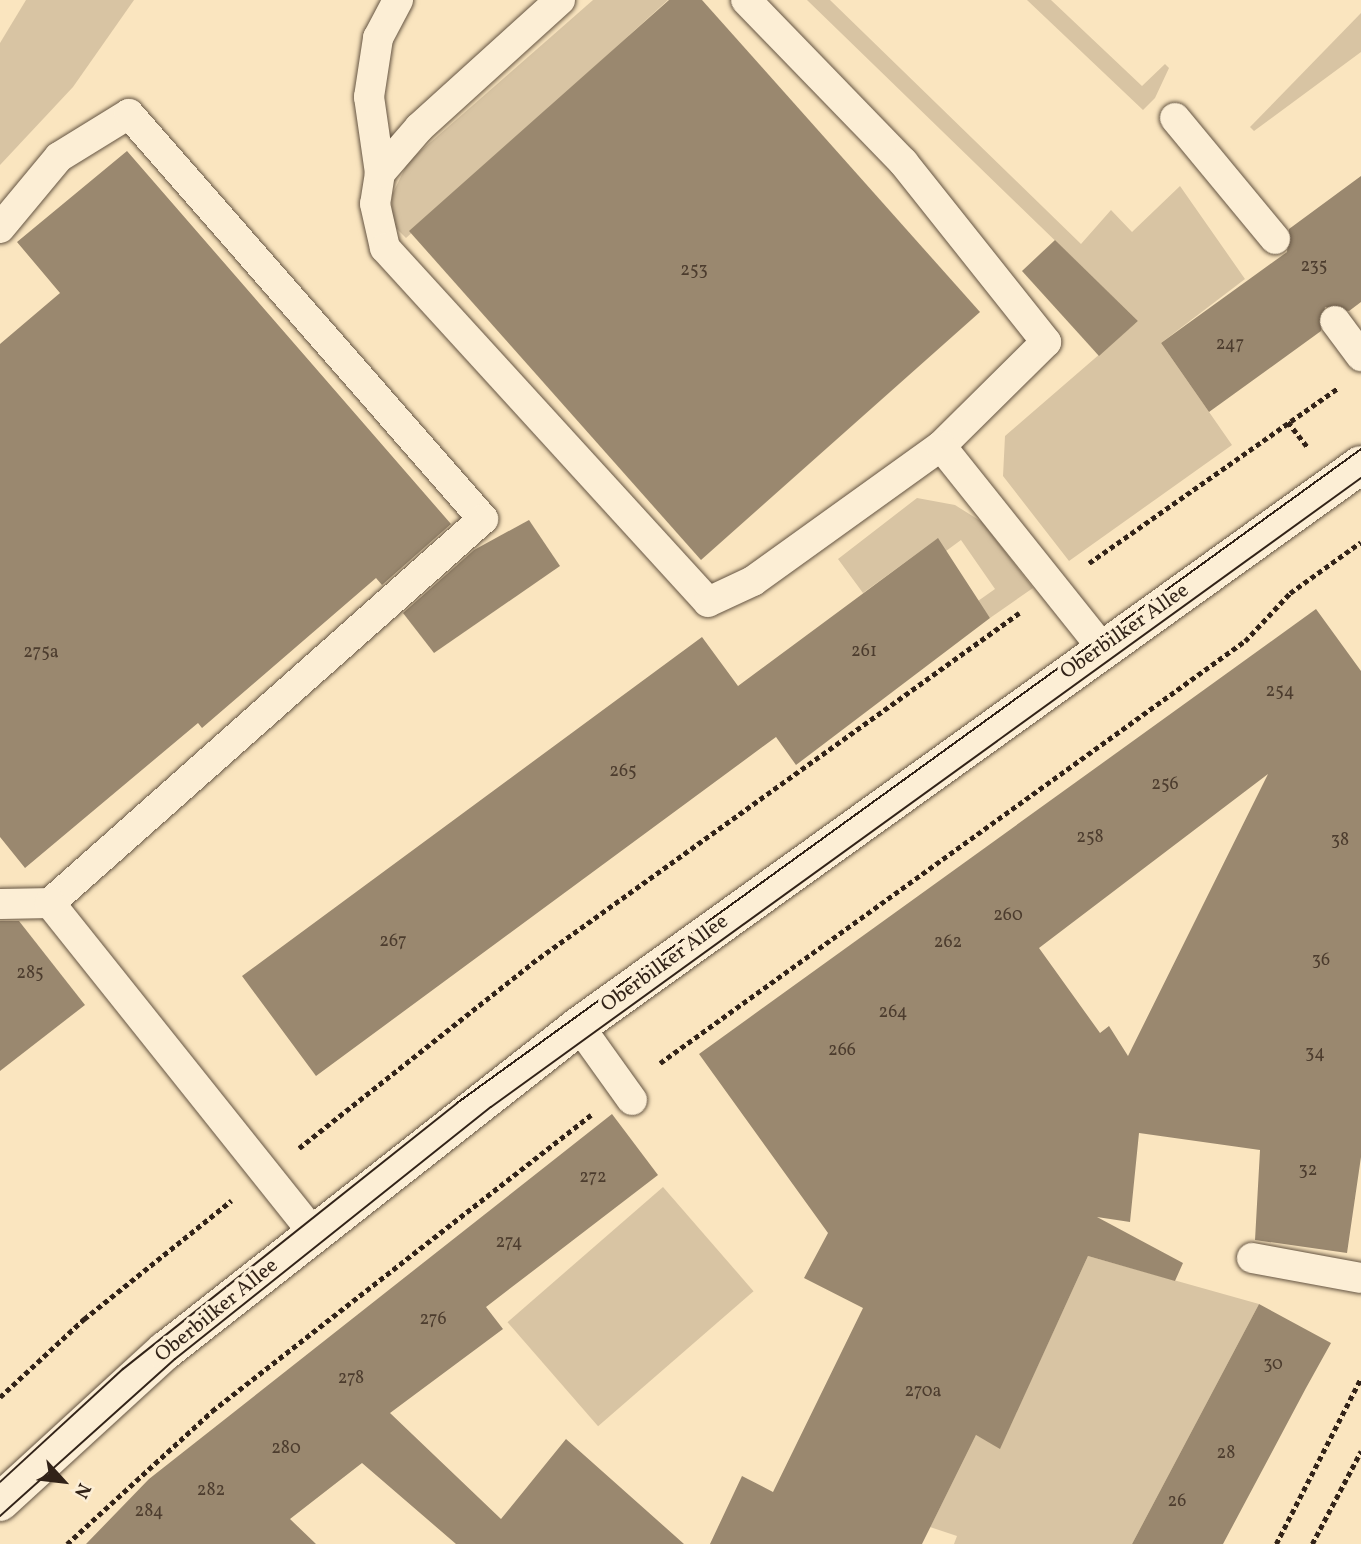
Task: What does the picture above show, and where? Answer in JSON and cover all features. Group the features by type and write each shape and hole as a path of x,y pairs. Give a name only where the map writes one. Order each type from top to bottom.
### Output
{"main road":[{"name":"Oberbilker Allee","path":"0,1502 165,1351 579,1026 1102,648 1361,465"}],"lane":[{"path":"398,0 378,38 369,97 380,173 375,204 385,248 708,602 753,581 941,446 1046,342 904,162 746,0"},
{"path":"380,173 419,128 560,0"},
{"path":"0,228 59,157 129,114 483,519 50,903 0,904"},
{"path":"1175,118 1276,239"},
{"path":"1335,321 1356,368"},
{"path":"941,446 1058,586 1102,648"},
{"path":"50,903 313,1233"},
{"path":"579,1026 629,1094"},
{"path":"1252,1258 1361,1278"}],"path":[{"path":"0,1397 84,1319 532,963 1288,422 1356,368"},
{"path":"1288,422 1307,447"},
{"path":"67,1544 212,1411 629,1094 1245,641 1290,593 1361,542"},
{"path":"1276,1544 1361,1378"},
{"path":"1312,1544 1361,1451"}],"shaded area":[{"path":"26,0 134,0 73,87 0,165 0,43"},
{"path":"593,0 668,0 406,238 392,224 392,195 408,162"},
{"path":"807,0 830,0 1081,244 1111,210 1132,232 1180,186 1245,279 1161,343 1232,445 1069,561 1003,476 1005,436 1138,321"},
{"path":"1027,0 1051,0 1142,86 1165,64 1169,68 1155,98 1143,110"},
{"path":"1361,13 1361,52 1254,131 1250,127"},
{"path":"917,498 955,505 982,522 1033,588 990,618 978,601 995,589 961,540 946,551 937,539 863,593 838,559"},
{"path":"663,1187 754,1291 598,1426 508,1322"},
{"path":"1088,1256 1259,1304 1132,1544 954,1544 957,1536 930,1527 976,1435 1000,1448"}],"building":[{"path":"669,0 702,0 980,312 701,560 409,231"},
{"path":"127,151 451,524 382,585 376,578 202,728 198,723 25,868 0,837 0,344 60,293 17,242"},
{"path":"1361,176 1361,302 1349,311 1325,307 1321,331 1209,412 1161,343 1287,252 1289,229"},
{"path":"1055,240 1138,321 1099,356 1022,271"},
{"path":"529,520 560,566 434,653 403,613 474,550"},
{"path":"938,538 990,618 796,765 776,737 316,1076 242,976 702,637 738,686"},
{"path":"1316,609 1361,671 1361,1157 1347,1253 1255,1240 1260,1150 1139,1133 1130,1222 1097,1217 1183,1263 1175,1281 1088,1256 1000,1449 976,1435 922,1544 710,1544 742,1476 773,1492 863,1308 804,1278 828,1233 699,1054","holes":["1268,774 1128,1056 1109,1026 1100,1033 1039,948"]},
{"path":"0,921 19,921 85,1005 0,1071"},
{"path":"612,1114 658,1175 486,1307 503,1329 390,1413 501,1519 566,1439 684,1544 456,1544 362,1463 290,1519 316,1544 86,1544 149,1479"},
{"path":"1259,1304 1331,1343 1223,1544 1132,1544"}],"tram line":[{"path":"0,1482 123,1369 457,1103 1361,449"},
{"path":"0,1516 175,1359 491,1107 1361,478"}]}
